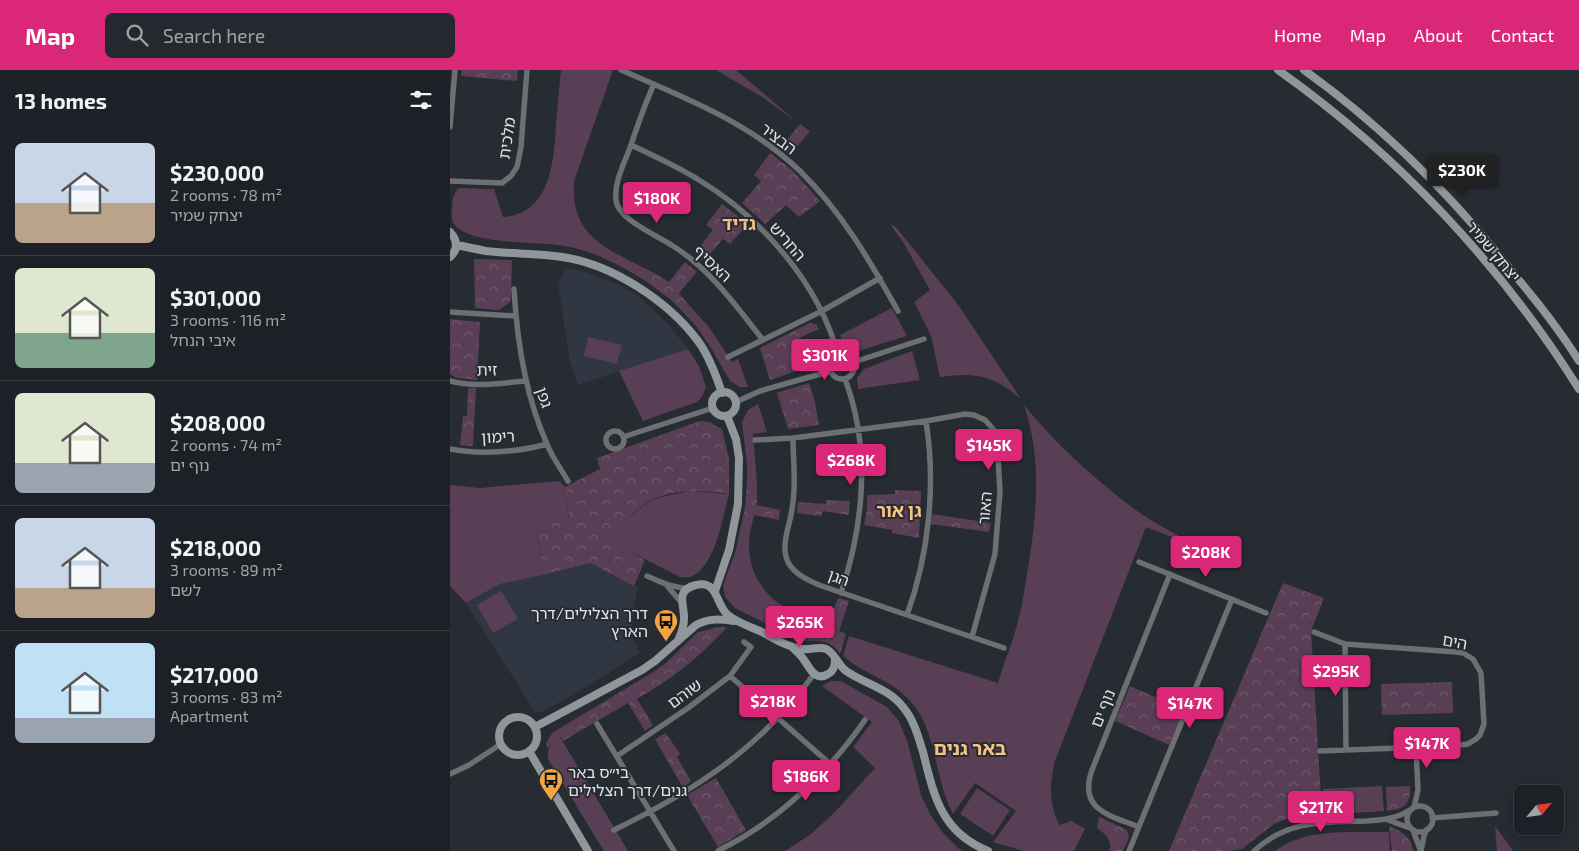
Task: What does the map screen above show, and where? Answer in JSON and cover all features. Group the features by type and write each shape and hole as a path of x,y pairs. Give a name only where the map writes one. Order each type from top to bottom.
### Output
{"street":[{"path":"450,127 455,70"},
{"name":"מלכית","path":"450,181 502,184 511,176 517,167 521,147 527,70"},
{"name":"הבציר","path":"621,70 717,113 763,141 800,171 861,245 898,311"},
{"name":"יצחק שמיר","path":"1278,70 1342,119 1386,157 1453,224 1485,260 1525,311 1558,356 1579,389"},
{"name":"יצחק שמיר","path":"1304,70 1396,146 1464,214 1496,250 1537,302 1579,361"},
{"name":"האסיף","path":"654,84 617,182 615,202 630,222 676,248 701,266 763,340"},
{"name":"החריש","path":"631,144 699,180 731,203 779,248 811,292 822,311 838,355"},
{"path":"450,232 457,245 455,252 450,257"},
{"path":"457,245 486,251 564,257 595,266 622,278 643,290 668,309 685,327 698,342 708,359 722,393"},
{"path":"728,357 822,311 880,278"},
{"name":"גפן","path":"514,289 515,316 525,381 547,444 568,481"},
{"path":"450,312 515,316"},
{"path":"854,362 924,339"},
{"path":"845,379 835,376 831,371 831,364 838,355 845,355 854,362"},
{"path":"845,379 853,373 854,362"},
{"path":"736,402 730,394 722,393 714,398 713,408 718,414 727,416 733,412 736,402 760,391 831,371"},
{"path":"841,593 857,536 861,498 861,463 858,430 851,395 845,379"},
{"name":"זית","path":"450,380 482,384 525,381"},
{"path":"624,437 713,408"},
{"name":"האור","path":"858,430 965,414 974,415 985,420 993,429 997,440 1000,492 995,554 972,637"},
{"path":"715,591 729,550 738,504 736,439 727,416"},
{"path":"907,615 916,590 928,518 930,458 926,421"},
{"path":"755,440 793,438 858,430"},
{"name":"הגן","path":"793,438 794,488 785,547 788,562 802,577 841,593 1004,648"},
{"name":"רימון","path":"450,449 508,451 547,444"},
{"path":"1139,562 1266,613"},
{"path":"705,585 721,570"},
{"name":"נוף ים","path":"1139,827 1104,813 1096,807 1090,798 1088,786 1092,770 1170,574"},
{"path":"647,576 667,585 688,588"},
{"path":"667,585 681,602 684,612 683,626 678,641"},
{"path":"681,602 684,592 688,588 694,585 705,585 715,591 719,604 726,614 791,647 806,650 819,648 828,650 832,653 835,660 851,674 884,690 893,697 905,709 916,729 933,792 943,814 952,827 964,837 988,851"},
{"path":"1129,851 1232,599"},
{"path":"535,727 642,670 696,625 715,614 719,604"},
{"path":"684,612 692,620 723,619 741,622"},
{"name":"הים","path":"1314,632 1345,644 1463,653 1473,659 1481,673 1484,720 1480,735 1468,744 1416,748 1320,751"},
{"name":"שוהם","path":"617,756 688,708 730,676 751,647 744,642"},
{"path":"1345,644 1346,750"},
{"path":"791,647 803,658 810,671 814,674 819,676 837,673 851,674"},
{"path":"808,665 810,653 819,648"},
{"path":"827,675 834,667 835,660"},
{"path":"614,830 651,812 701,782 728,763 761,737 814,674"},
{"path":"730,676 829,763"},
{"path":"525,718 535,727 537,738 529,751 516,755 510,753 501,744 499,730 508,719 525,718"},
{"path":"718,851 752,832 792,801 848,744 865,720"},
{"path":"597,724 674,851"},
{"path":"450,774 469,765 501,744"},
{"path":"1416,748 1418,790 1425,807 1431,812 1432,818 1432,824 1424,836 1421,851"},
{"path":"529,751 588,851"},
{"path":"1418,790 1412,809 1408,814 1407,822 1421,851"},
{"path":"1254,851 1283,831 1300,825 1386,820 1403,815 1418,806 1425,807"},
{"path":"1432,818 1496,813"},
{"path":"1386,820 1420,832 1427,830"}],"shaded area":[{"path":"566,268 579,270 620,285 638,296 671,327 688,349 578,385 570,361 558,284"},
{"path":"590,563 637,587 631,635 640,653 573,695 542,712 535,712 466,603 500,584"}],"green space":[{"path":"462,70 518,70 517,81 461,76"},
{"path":"561,70 613,70 574,181 574,201 586,230 596,240 622,257 654,273 647,282 591,253 559,245 491,240 463,231 453,222 453,198 459,188 494,189 503,217 519,214 531,206 540,196 547,183 554,153"},
{"path":"716,70 736,70 797,122 762,97"},
{"path":"800,124 810,131 790,155 781,147"},
{"path":"770,153 792,170 820,201 799,217 786,205 765,224 742,203 761,181 754,175"},
{"path":"722,204 748,224 730,244 723,239 704,261 695,253 713,230 706,225"},
{"path":"890,224 896,227 959,306 1021,399 1002,385 984,377 964,375 940,377 931,336 914,302 930,290 903,242"},
{"path":"474,259 512,260 511,299 509,303 499,310 475,308"},
{"path":"685,262 697,272 679,293 689,305 682,311 647,282 654,273 669,282"},
{"path":"689,305 709,327 732,362 738,359 748,387 740,387 730,381 697,327 682,311"},
{"path":"892,308 907,336 858,351 845,344 840,335"},
{"path":"450,319 480,322 477,380 457,378 450,374"},
{"path":"810,323 816,324 819,329 795,340 808,367 770,380 760,348"},
{"path":"588,337 622,345 617,364 584,356"},
{"path":"688,349 699,366 706,387 702,397 697,402 643,421 619,371"},
{"path":"912,351 920,380 858,389 857,378 864,369"},
{"path":"809,383 819,425 788,429 777,393"},
{"path":"468,388 476,388 473,446 460,445 463,416 467,416"},
{"path":"758,404 767,432 753,434 757,483 747,482 742,422 748,410"},
{"path":"1024,405 1062,446 1118,497 1151,520 1210,552 1146,527 1055,761 1051,794 1053,809 1059,825 1072,821 1085,829 1074,851 1024,851 993,842 1016,811 975,783 953,814 941,783 929,736 915,707 897,689 843,656 849,636 998,683 1020,614 1034,527 1036,465 1030,425"},
{"path":"700,421 709,422 722,429 729,459 729,494 699,491 677,493 657,498 637,510 608,540 645,560 634,586 590,563 542,575 537,521 569,518 565,487 600,469 597,458"},
{"path":"559,481 565,487 569,519 537,522 542,575 500,584 466,603 450,586 450,485 480,488"},
{"path":"747,482 757,483 757,505 780,510 779,520 754,515 750,533 740,530 745,508"},
{"path":"895,490 921,491 919,538 892,533 892,530 864,525 867,495 895,494"},
{"path":"691,491 729,494 721,527 712,552 700,571 692,576 680,577 607,540 632,515 649,502 664,496"},
{"path":"826,500 850,501 849,515 823,511 821,516 797,513 798,502 826,504"},
{"path":"932,514 991,523 989,532 931,524"},
{"path":"740,530 750,533 749,544 752,565 755,575 767,593 788,609 816,621 807,641 797,639 735,608 725,597 723,585 736,550"},
{"path":"1283,583 1324,598 1311,631 1322,814 1286,819 1274,824 1242,849 1228,851 1169,851"},
{"path":"501,591 518,619 493,633 477,605"},
{"path":"838,598 849,601 839,631 846,634 840,654 830,644 807,641 816,621 828,625"},
{"path":"718,627 727,627 685,667 637,699 653,725 645,731 628,703 563,741 559,735 548,749 546,744 552,733 655,671 698,632"},
{"path":"831,681 841,681 887,707 899,721 908,744 921,795 930,814 943,833 963,851 785,851 811,834 834,813 875,768 853,747 872,722 822,686"},
{"path":"1452,682 1453,713 1382,715 1381,684"},
{"path":"1130,686 1184,710 1169,745 1115,721"},
{"path":"666,733 680,754 677,757 691,781 683,788 655,739"},
{"path":"559,735 628,851 604,851 548,759 550,746"},
{"path":"716,778 746,830 718,847 687,795"},
{"path":"1382,786 1384,811 1324,815 1323,789"},
{"path":"1410,786 1408,802 1398,809 1387,811 1386,787"},
{"path":"977,788 1010,810 993,836 960,814"},
{"path":"1099,817 1127,830 1129,837 1123,851 1109,851 1109,840 1097,828"},
{"path":"1389,826 1402,832 1408,838 1413,851 1392,851"},
{"path":"1495,826 1513,851 1497,851"},
{"path":"1345,832 1389,832 1390,851 1275,851 1288,843 1315,835"}],"place":[{"name":"דרך הצלילים/דרך הארץ","path":"666,642"},
{"name":"בי״ס באר גנים/דרך הצלילים","path":"551,801"}],"district":[{"name":"גדיד","path":"739,223"},
{"name":"גן אור","path":"899,510"},
{"name":"באר גנים","path":"970,747"}]}
